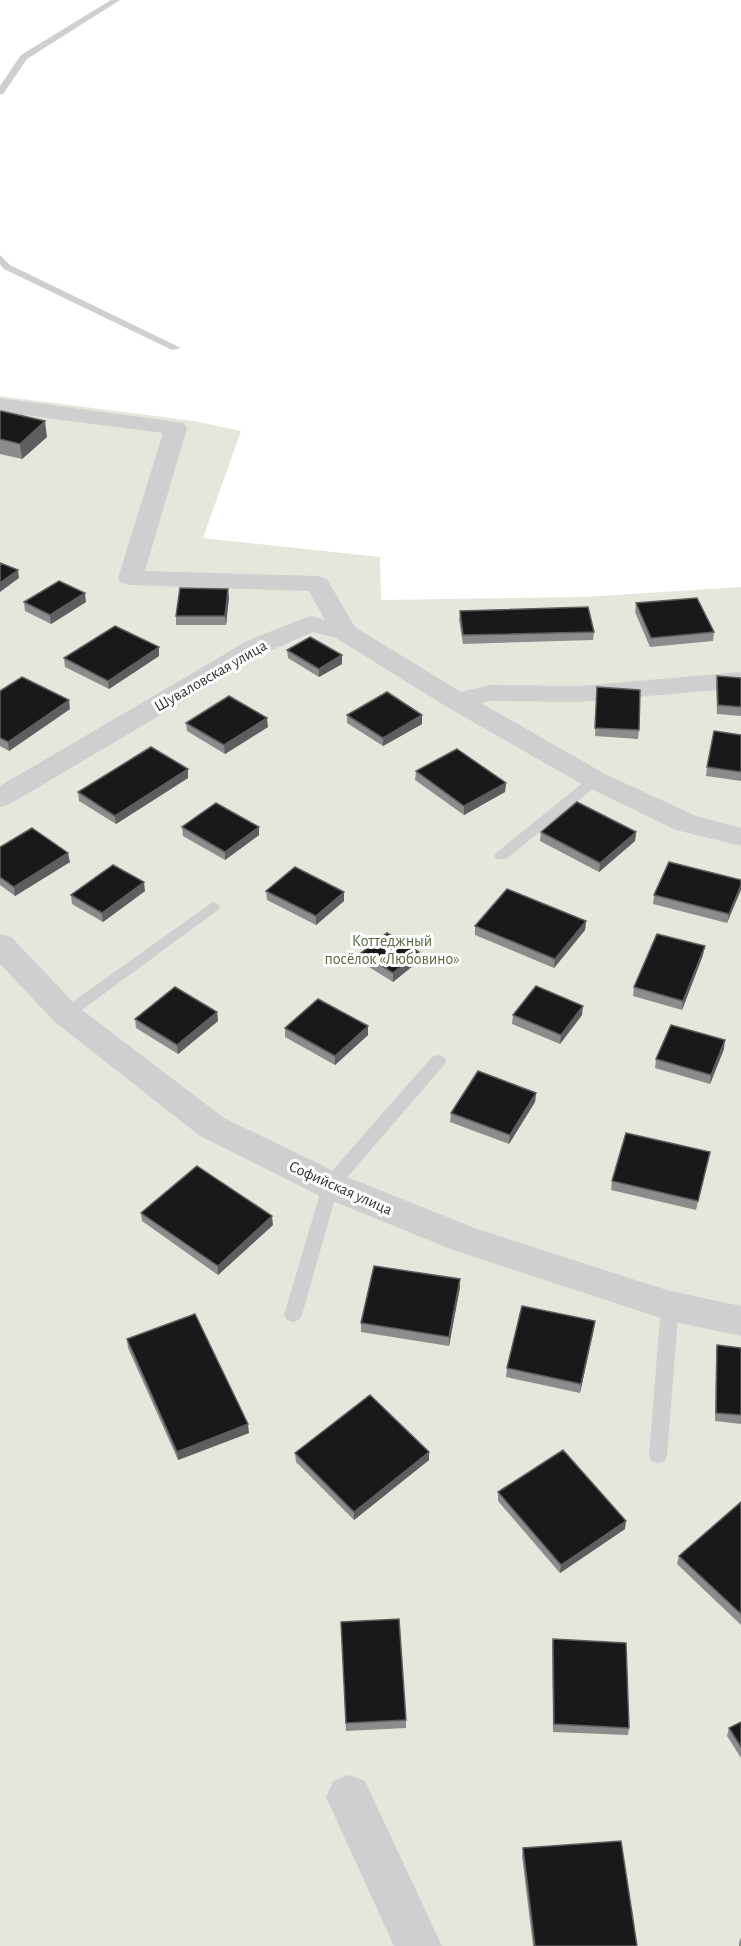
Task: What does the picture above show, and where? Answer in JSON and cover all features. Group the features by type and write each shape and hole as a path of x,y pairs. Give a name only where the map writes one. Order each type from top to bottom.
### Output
{"street":[{"path":"0,405 176,428 130,578 318,584 345,632"},
{"name":"Шуваловская улица","path":"0,798 258,646 311,624 345,632 457,701 595,780 686,823 741,837"},
{"path":"457,701 489,693 579,694 741,680"},
{"name":"Софийская улица","path":"0,945 66,1014 212,1127 330,1185 466,1240 669,1306 741,1321"},
{"path":"349,1797 417,1946"}],"lane":[{"path":"0,92 24,57 116,0"},
{"path":"0,258 7,267 176,348"},
{"path":"501,856 595,780"},
{"path":"66,1014 213,907"},
{"path":"293,1315 330,1185 438,1061"},
{"path":"658,1455 669,1306"}],"green space":[{"name":"Коттеджный посёлок «Любовино»","path":"0,396 194,421 241,431 203,538 380,557 381,600 584,597 741,587 741,1946 0,1946"}],"building":[{"path":"1,411 45,421 20,444 0,439"},
{"path":"0,563 18,570 0,583"},
{"path":"59,581 85,593 50,615 24,602"},
{"path":"180,588 228,589 225,616 176,616"},
{"path":"697,598 714,632 651,638 636,603"},
{"path":"588,607 594,632 463,635 460,611"},
{"path":"115,626 159,647 108,681 64,658"},
{"path":"310,637 342,655 319,669 287,650"},
{"path":"717,676 741,678 741,707 718,705"},
{"path":"22,677 69,700 8,742 0,738 0,691"},
{"path":"597,687 640,690 639,730 595,728"},
{"path":"387,692 422,715 383,738 347,715"},
{"path":"229,696 267,718 224,745 186,723"},
{"path":"714,731 741,735 741,772 707,767"},
{"path":"151,747 188,769 115,816 78,792"},
{"path":"457,749 506,783 464,806 416,771"},
{"path":"577,802 636,832 600,863 541,832"},
{"path":"216,803 259,827 225,852 182,827"},
{"path":"32,828 68,853 14,887 0,877 0,847"},
{"path":"669,862 741,880 729,914 654,895"},
{"path":"113,865 144,882 102,913 71,895"},
{"path":"295,867 344,892 316,916 266,891"},
{"path":"507,889 586,921 555,959 475,926"},
{"path":"387,933 419,952 393,973 361,953"},
{"path":"657,934 705,946 683,1001 634,987"},
{"path":"536,986 583,1006 561,1035 513,1015"},
{"path":"175,987 217,1012 177,1045 135,1019"},
{"path":"318,999 368,1026 335,1056 285,1028"},
{"path":"671,1025 725,1040 711,1075 656,1059"},
{"path":"478,1071 536,1093 510,1135 451,1113"},
{"path":"626,1133 710,1152 698,1201 612,1181"},
{"path":"197,1166 272,1216 218,1266 141,1213"},
{"path":"374,1266 460,1279 449,1337 361,1323"},
{"path":"522,1306 595,1321 581,1384 507,1368"},
{"path":"195,1314 248,1424 177,1452 127,1339"},
{"path":"717,1345 741,1348 741,1415 716,1413"},
{"path":"370,1395 429,1452 354,1512 295,1453"},
{"path":"563,1450 626,1521 561,1565 498,1492"},
{"path":"741,1502 741,1614 679,1556"},
{"path":"399,1619 406,1720 346,1723 341,1622"},
{"path":"553,1639 626,1643 629,1728 554,1724"},
{"path":"741,1722 741,1747 729,1728"},
{"path":"621,1841 637,1946 535,1946 523,1848"}]}
